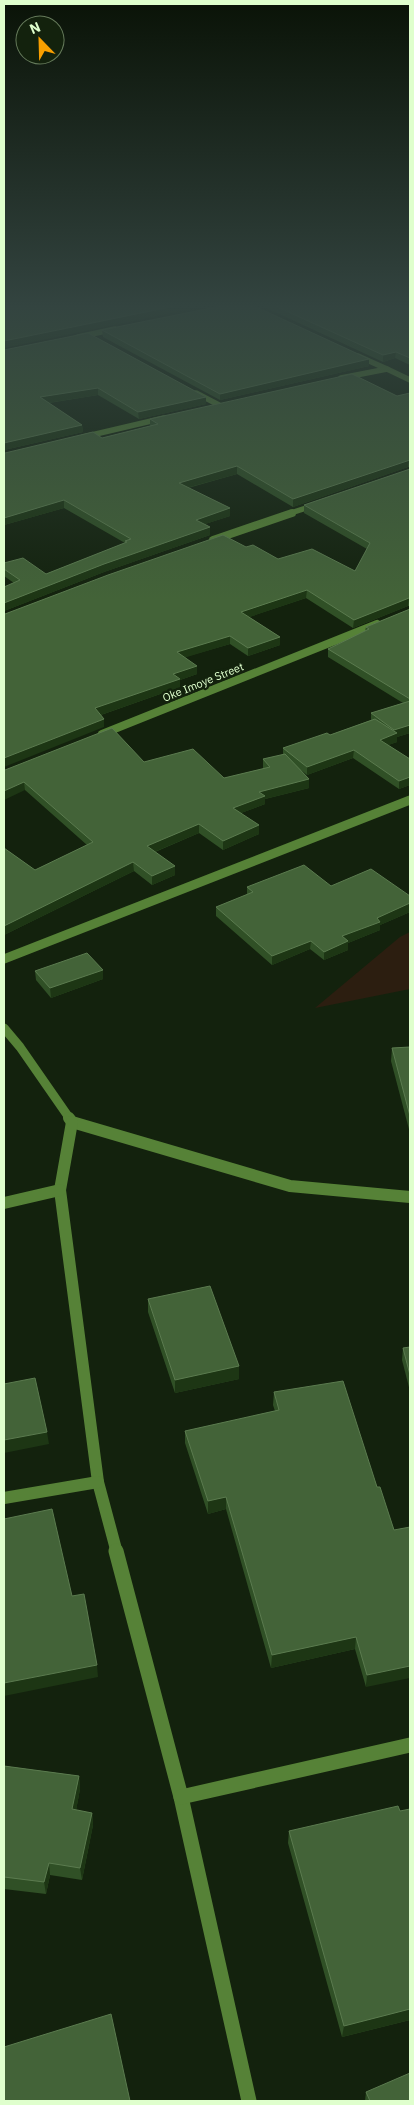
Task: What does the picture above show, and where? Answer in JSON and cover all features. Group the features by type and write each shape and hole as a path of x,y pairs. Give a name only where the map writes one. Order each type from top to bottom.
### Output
{"street":[{"path":"210,407 228,403"},
{"path":"72,439 174,416"},
{"path":"209,541 321,503"},
{"name":"Oke Imoye Street","path":"96,736 382,622"},
{"path":"4,959 310,842 410,800"},
{"path":"4,1028 20,1047 72,1122 290,1186 410,1197"},
{"path":"72,1122 60,1190 98,1482 181,1797 249,2101"},
{"path":"4,1203 60,1190"},
{"path":"4,1498 98,1482"},
{"path":"181,1797 410,1745"}],"shaded area":[{"path":"410,932 410,989 315,1008 400,937"}],"building":[{"path":"4,403 49,403 82,425 4,443"},
{"path":"123,403 178,403 138,412"},
{"path":"221,403 410,403 410,460 293,499 237,466 179,483 230,508 196,520 210,527 104,564 4,603 4,587 20,580 4,569 4,563 23,558 46,574 131,539 64,500 4,518 4,452 93,432 102,438 158,424 150,419"},
{"path":"410,469 410,598 354,620 307,590 241,612 280,637 248,648 230,636 177,652 197,666 173,674 180,679 95,708 104,719 4,758 4,614 223,535 246,547 253,545 278,559 312,549 355,571 370,543 304,505"},
{"path":"410,609 410,699 328,649 369,629 366,627"},
{"path":"410,701 410,725 394,730 371,713"},
{"path":"375,719 397,733 380,740 410,759 410,777 399,781 354,750 307,767 283,748 327,733 330,735"},
{"path":"112,728 144,762 193,749 224,778 270,767 263,759 285,754 309,779 259,792 265,796 233,808 259,825 223,841 199,824 147,846 175,866 152,876 133,862 4,926 4,848 35,870 93,842 24,782 4,791 4,769"},
{"path":"304,865 331,886 371,869 410,896 410,903 377,918 380,922 342,936 348,941 324,952 311,941 272,956 216,907 253,892 247,887"},
{"path":"87,953 103,970 50,988 35,971"},
{"path":"410,1047 410,1116 392,1048"},
{"path":"210,1286 239,1366 175,1380 148,1299"},
{"path":"410,1347 410,1375 403,1348"},
{"path":"35,1378 47,1432 4,1440 4,1384"},
{"path":"343,1381 377,1487 380,1487 394,1530 410,1527 410,1666 367,1675 356,1637 272,1655 226,1497 208,1501 185,1431 279,1410 274,1392"},
{"path":"52,1509 72,1596 84,1594 97,1665 4,1683 4,1519"},
{"path":"4,1766 79,1776 72,1809 92,1813 80,1868 49,1863 44,1882 4,1877"},
{"path":"398,1806 400,1811 410,1809 410,2009 344,2026 289,1831"},
{"path":"111,2014 130,2101 4,2101 4,2047"},
{"path":"410,2073 410,2101 370,2101 366,2092"}]}
